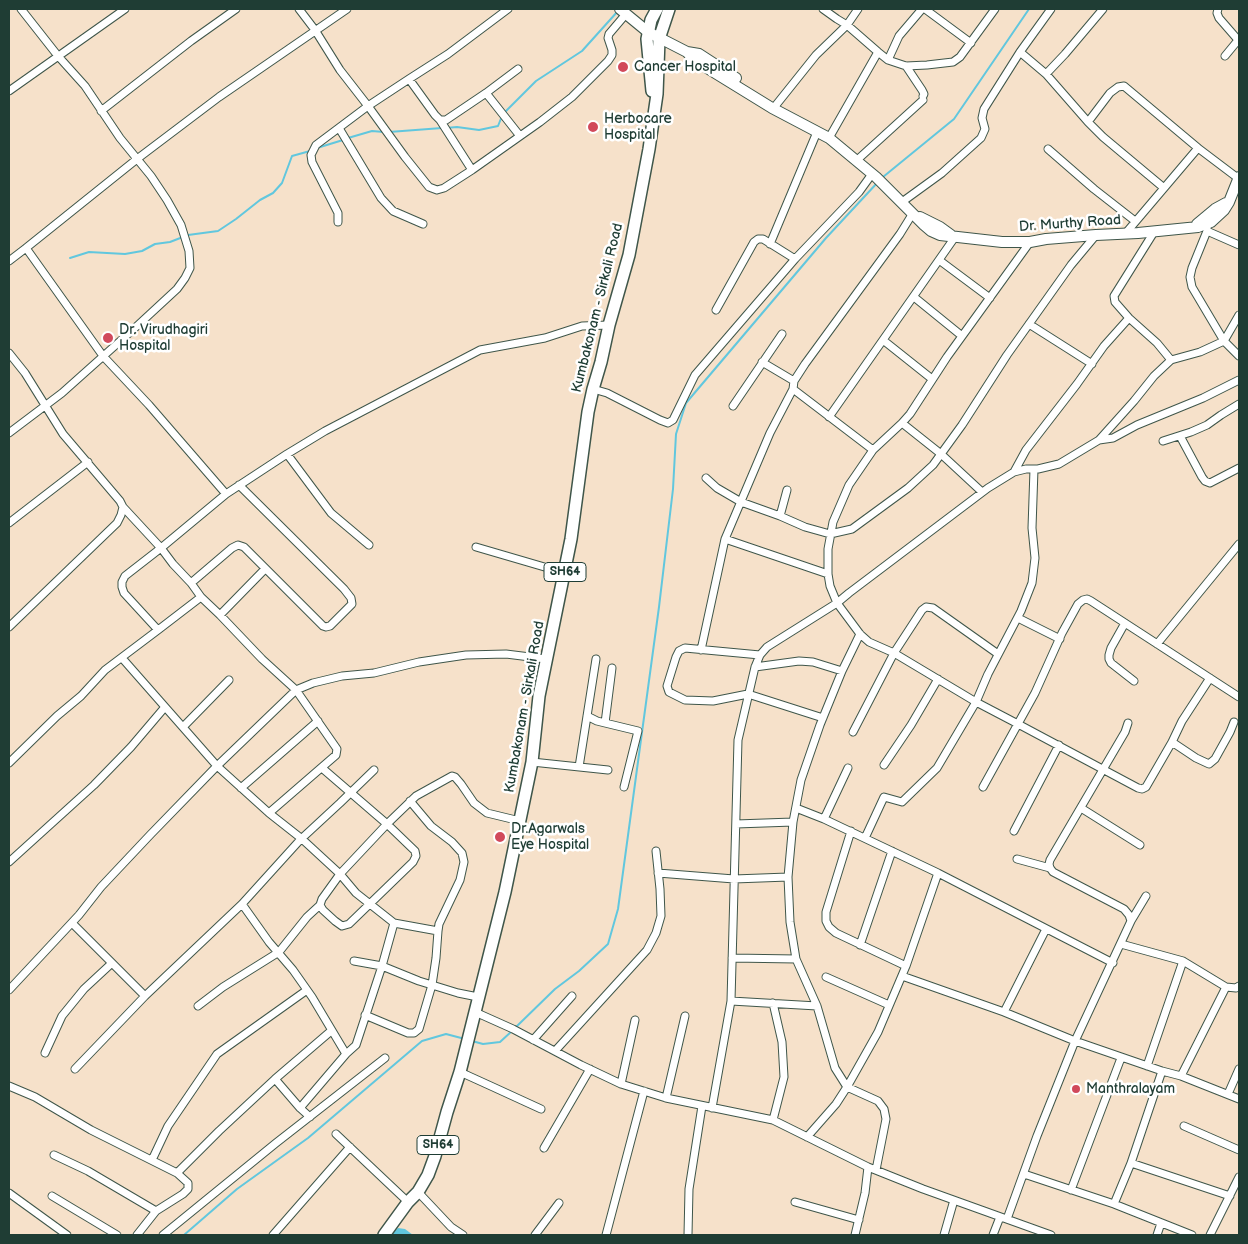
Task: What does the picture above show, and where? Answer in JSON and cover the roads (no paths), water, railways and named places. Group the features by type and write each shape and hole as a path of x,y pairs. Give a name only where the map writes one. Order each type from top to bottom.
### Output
{"main road":[{"name":"Kumbakonam - Sirkali Road","path":"655,107 647,47 651,20 657,9"},
{"name":"Kumbakonam - Sirkali Road","path":"384,1235 408,1202 418,1192 428,1175 435,1156 460,1072 505,892 532,762 539,696 571,539 588,412 609,325 629,255 649,149 657,94 659,39 669,9"},
{"name":"Dr. Murthy Road","path":"623,11 659,39 687,52 699,54 759,92 799,122"},
{"name":"Dr. Murthy Road","path":"687,52 694,60 772,108 829,138 874,175 914,214 954,237 1002,242 1030,242 1046,239 1207,227 1229,202 1239,178"},
{"name":"Dr. Murthy Road","path":"1191,228 1229,202"}],"street":[{"path":"9,433 62,393 170,295 181,283 190,268 189,251 181,225 152,176 101,112 85,86 58,56 21,9"},
{"path":"9,92 125,9"},
{"path":"101,112 191,41 236,9"},
{"path":"299,9 315,30 340,70 405,157 430,187 437,190 444,188 472,170 572,97 612,55 608,38 623,11"},
{"path":"9,261 137,158 219,97 347,9"},
{"path":"338,222 338,213 312,162 312,155 316,145 368,106 448,54 508,9"},
{"path":"823,9 847,25 888,60 906,66 953,62 960,57 995,9"},
{"path":"776,105 816,56 847,25 858,9"},
{"path":"888,60 899,36 924,9 971,43"},
{"path":"902,202 942,173 981,138 985,129 982,118 984,109 1020,52 1051,9"},
{"path":"1046,74 1103,9"},
{"path":"1218,9 1217,14 1219,18 1239,40 1225,56"},
{"path":"829,138 878,52"},
{"path":"1020,52 1046,74 1103,137 1164,188"},
{"path":"856,161 923,98 922,90 906,66"},
{"path":"440,120 446,120 518,69"},
{"path":"409,79 440,120 472,170"},
{"path":"1088,122 1110,93 1118,86 1124,86 1198,148 1239,178"},
{"path":"486,93 520,136"},
{"path":"339,128 381,198 394,211 423,224"},
{"path":"770,244 817,132"},
{"path":"1125,234 1198,148"},
{"path":"1048,149 1135,221"},
{"path":"593,389 607,393 660,420 668,423 673,420 695,374 795,259 874,175"},
{"path":"701,650 725,539 770,433 793,389 794,381 914,214"},
{"path":"1239,245 1207,227 1190,277 1192,287 1224,341 1239,356"},
{"path":"1154,232 1114,296 1115,302 1128,318 1157,343 1171,360"},
{"path":"706,478 717,488 741,502 804,526 830,534 852,529 908,488 933,465 962,425 1006,355 1071,265 1096,235"},
{"path":"829,417 954,237"},
{"path":"716,310 754,242 758,239 763,239 795,259"},
{"path":"1030,242 962,336 910,414 873,450 849,485 833,522 828,549 828,574 830,586 837,603 860,634 869,642 894,654 976,702 1142,789 1146,787 1182,721 1210,678"},
{"path":"26,248 103,356 149,405 226,494"},
{"path":"939,260 990,298"},
{"path":"914,297 962,336"},
{"path":"712,1108 731,1001 738,740 748,694 760,655 767,647 837,603 982,492 1014,472 1060,464 1099,440 1134,402 1154,376 1171,360 1200,352 1224,341 1239,315"},
{"path":"1014,472 1026,450 1104,346 1128,318"},
{"path":"1029,324 1092,364"},
{"path":"158,630 124,593 122,582 125,576 239,485 325,431 480,350 545,338 582,326 609,325"},
{"path":"733,406 782,334"},
{"path":"883,340 932,380"},
{"path":"9,354 26,373 63,434 88,462 123,507 161,548 172,564 191,583 201,597 262,659 296,690 337,749 336,755 269,813"},
{"path":"762,362 794,381"},
{"path":"1099,440 1113,438 1137,425 1239,380"},
{"path":"793,389 873,450"},
{"path":"1163,441 1207,425 1239,404"},
{"path":"902,423 941,454 982,492"},
{"path":"1180,436 1205,481 1210,483 1239,468"},
{"path":"287,454 331,513 369,545"},
{"path":"9,523 88,462"},
{"path":"865,838 884,797 902,802 937,768 976,702 998,654 1018,618 1032,584 1035,558 1032,528 1034,469"},
{"path":"191,583 238,545 244,547 324,626 330,626 352,604 351,598 344,588 239,485"},
{"path":"780,516 787,490"},
{"path":"9,627 117,522 123,507"},
{"path":"725,539 828,574"},
{"path":"1157,644 1239,544"},
{"path":"476,547 565,573"},
{"path":"220,615 265,569"},
{"path":"9,763 57,716 81,696 105,670 201,597"},
{"path":"983,787 1035,693 1078,604 1083,600 1091,601 1239,697"},
{"path":"853,732 894,654 922,610 926,607 930,607 998,654"},
{"path":"1018,618 1060,639"},
{"path":"1125,623 1108,654 1111,663 1134,681"},
{"path":"860,634 842,671 800,780 793,822 788,876 790,922 796,959 817,1006 835,1068 847,1088 878,1101 884,1109 886,1119 876,1170"},
{"path":"760,655 685,648 676,657 667,686 669,692 685,700 713,701 748,694 823,718"},
{"path":"9,990 72,923 101,888 217,766 296,690 313,683 342,676 466,655 506,654 546,659"},
{"path":"122,658 217,766 269,813 302,838 340,874 356,893 394,923 438,932"},
{"path":"579,767 596,659"},
{"path":"755,667 799,661 813,662 842,671"},
{"path":"605,722 612,668"},
{"path":"884,764 938,679"},
{"path":"183,727 229,680"},
{"path":"9,862 94,784 131,747 165,707"},
{"path":"587,716 596,721 638,731 624,787"},
{"path":"241,788 318,721"},
{"path":"1172,742 1209,764 1215,758 1234,722"},
{"path":"1050,868 1050,860 1125,732 1128,723"},
{"path":"1014,831 1058,745"},
{"path":"532,762 608,770"},
{"path":"320,905 323,910 342,926 348,924 413,862 416,856 415,851 387,824 322,768"},
{"path":"824,819 848,768"},
{"path":"75,1069 145,996 242,904 302,838 374,770"},
{"path":"198,1006 223,987 279,952 307,917 320,905 322,898 340,874 416,796 452,776 461,784 474,803 487,813 520,821"},
{"path":"365,1015 408,1033 414,1033 419,1029 432,985 439,924 460,880 464,862 462,854 452,842 431,826 410,801"},
{"path":"796,808 892,851 1113,963"},
{"path":"1081,808 1140,845"},
{"path":"736,824 793,822"},
{"path":"851,831 826,912 826,921 829,927 836,933 906,966"},
{"path":"555,1051 647,950 656,933 661,916 656,851"},
{"path":"860,945 892,851"},
{"path":"1017,859 1050,868 1053,872 1124,909 1130,915 1132,921"},
{"path":"658,873 734,879 788,876"},
{"path":"807,1137 836,1104 847,1088 878,1032 906,966 938,874"},
{"path":"993,1235 1024,1174 1075,1041 1132,921 1146,896"},
{"path":"242,904 269,942 294,970 346,1054"},
{"path":"72,923 145,996"},
{"path":"300,1108 356,1045 394,923"},
{"path":"1004,1012 1046,929"},
{"path":"1121,944 1183,961 1226,988 1236,988 1239,986"},
{"path":"732,958 796,959"},
{"path":"354,961 382,966 432,985 478,997"},
{"path":"1146,1066 1183,961"},
{"path":"45,1053 62,1016 84,989 112,963"},
{"path":"902,976 1004,1012 1121,1058 1181,1076 1239,1099"},
{"path":"826,977 889,1006"},
{"path":"1181,1076 1226,988"},
{"path":"152,1160 168,1126 217,1054 307,990"},
{"path":"533,1040 572,996"},
{"path":"731,1001 817,1006"},
{"path":"773,1003 782,1042 784,1077 773,1120"},
{"path":"475,1012 621,1084 666,1098 773,1120 868,1168 1047,1235"},
{"path":"666,1098 685,1016"},
{"path":"621,1084 635,1020"},
{"path":"177,1173 275,1079 331,1030"},
{"path":"163,1235 385,1058"},
{"path":"1070,1190 1121,1058"},
{"path":"544,1148 590,1069"},
{"path":"1228,1094 1239,1069"},
{"path":"1114,1204 1131,1163 1162,1071"},
{"path":"460,1072 541,1109"},
{"path":"275,1079 310,1117"},
{"path":"9,1086 35,1097 91,1130 177,1173 188,1183 188,1189 156,1211 137,1235"},
{"path":"606,1235 644,1092"},
{"path":"688,1235 689,1189 702,1106"},
{"path":"1184,1126 1239,1150"},
{"path":"336,1134 408,1202"},
{"path":"273,1235 350,1147"},
{"path":"54,1155 88,1171 156,1211"},
{"path":"1131,1163 1230,1196"},
{"path":"856,1235 868,1168"},
{"path":"1024,1174 1114,1204 1192,1235"},
{"path":"1210,1235 1239,1177"},
{"path":"418,1192 451,1226 463,1235"},
{"path":"9,1193 67,1235"},
{"path":"52,1196 117,1235"},
{"path":"944,1235 954,1200"},
{"path":"795,1202 859,1220"},
{"path":"535,1235 559,1203"},
{"path":"1157,1235 1161,1223"}],"water":[{"path":"398,1228 405,1229 413,1235 390,1235"}],"waterway":[{"path":"883,177 954,119 1029,9"},
{"path":"505,112 536,81 582,51 618,11"},
{"path":"446,128 457,127 479,130 498,126 502,116"},
{"path":"389,132 442,128"},
{"path":"348,138 372,131 384,132"},
{"path":"317,148 343,140"},
{"path":"70,258 89,252 125,254 142,251 155,244 170,242 188,235 218,231 260,200 273,193 282,183 292,156 310,151"},
{"path":"516,1027 555,989 579,971 608,944 618,909 659,607 673,489 676,434 686,403 826,238 878,182"},
{"path":"472,1041 483,1044 500,1042 512,1031"},
{"path":"184,1235 237,1189 308,1138 422,1041 446,1034 465,1039"}],"place":[{"name":"Cancer Hospital","path":"623,67"},
{"name":"Herbocare Hospital","path":"593,127"},
{"name":"Dr. Virudhagiri Hospital","path":"108,338"},
{"name":"Dr.Agarwals Eye Hospital","path":"500,837"},
{"name":"Manthralayam","path":"1076,1089"}]}
